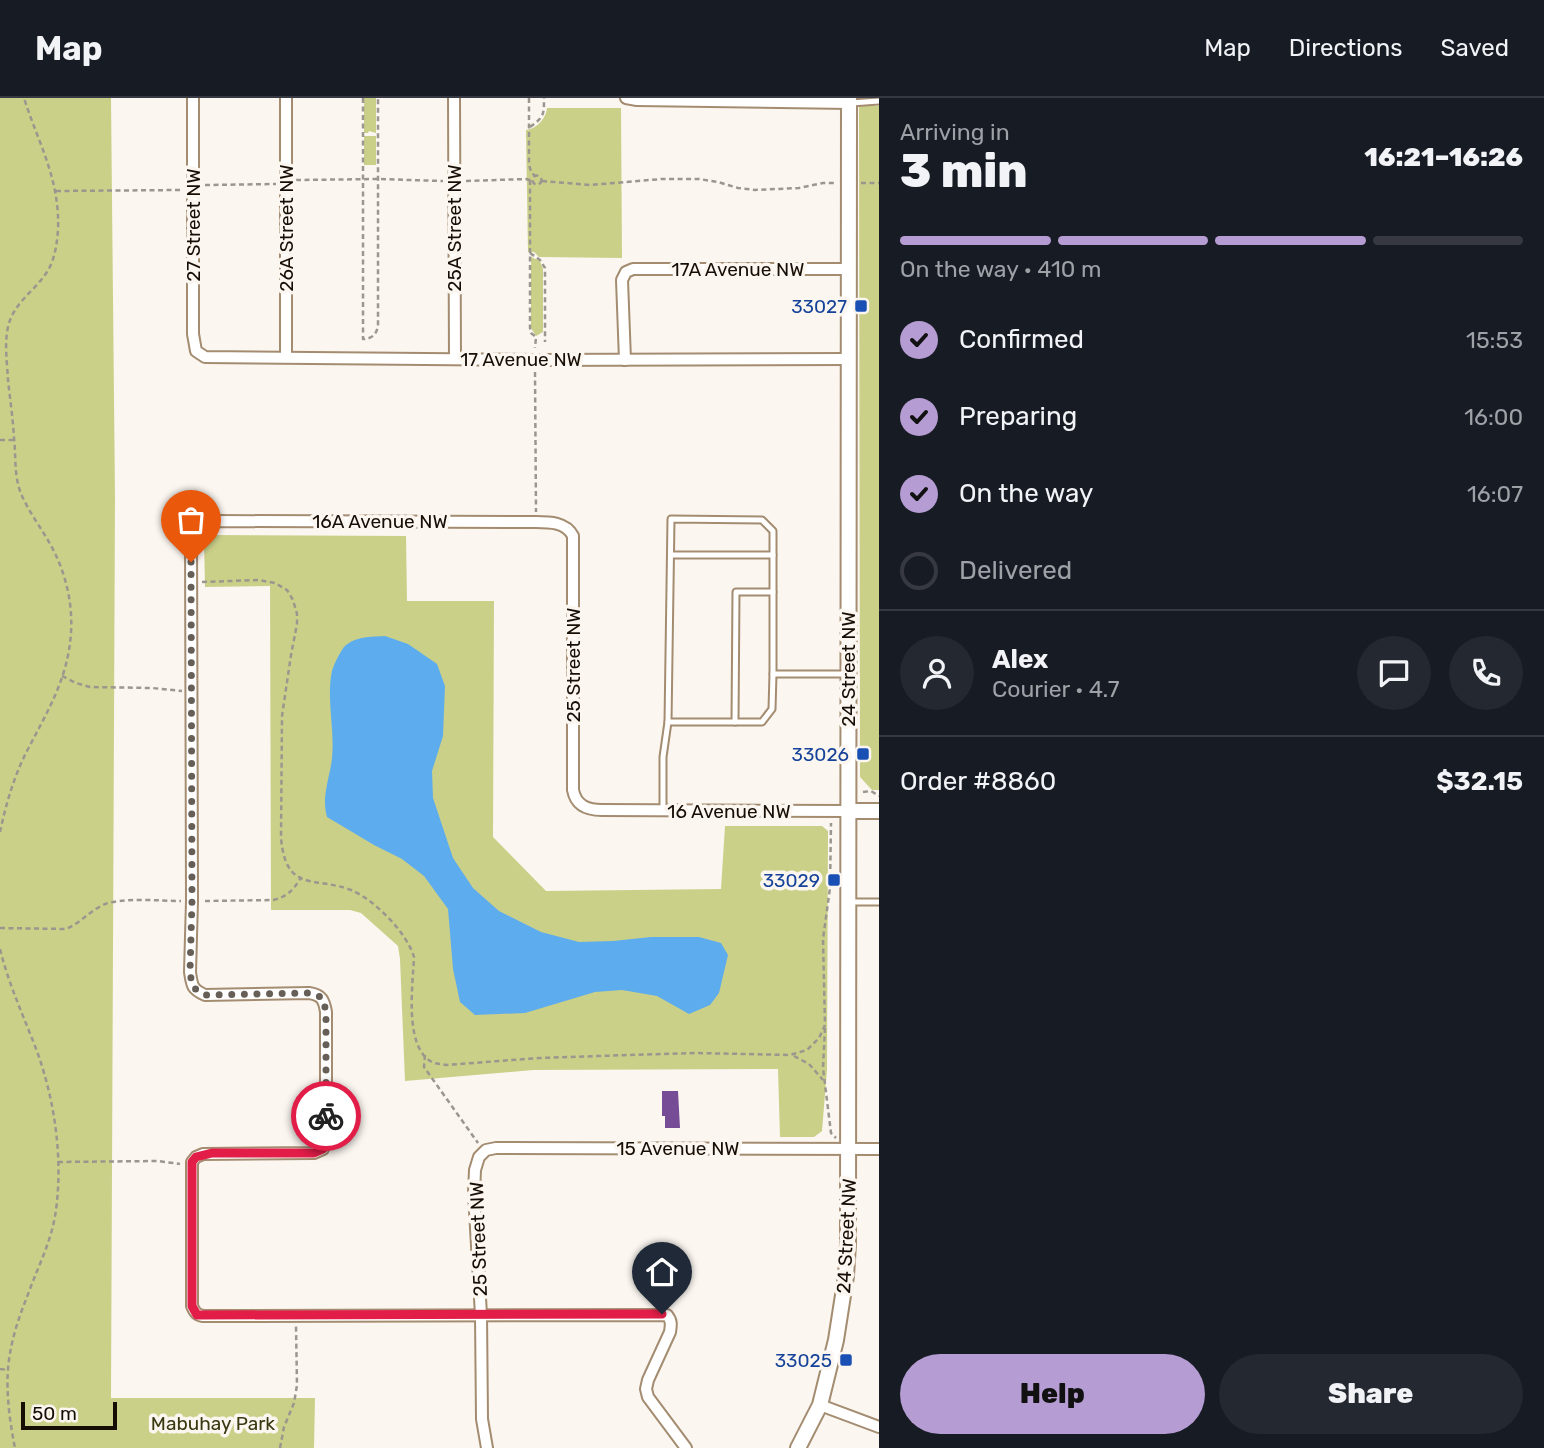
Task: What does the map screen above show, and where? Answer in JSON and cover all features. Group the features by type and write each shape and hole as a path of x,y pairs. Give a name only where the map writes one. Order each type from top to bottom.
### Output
{"street":[{"name":"27 Street NW","path":"193,98 192,334 196,351"},
{"name":"26A Street NW","path":"286,98 286,357"},
{"name":"25A Street NW","path":"454,98 455,359"},
{"path":"626,98 849,100"},
{"name":"24 Street NW","path":"798,1448 820,1405 836,1340 848,1244 849,100"},
{"name":"17A Avenue NW","path":"625,360 622,280 626,272 633,269 850,269"},
{"name":"17 Avenue NW","path":"196,351 205,357 848,359"},
{"name":"16A Avenue NW","path":"192,582 191,533 195,526 214,521 551,522 565,527"},
{"name":"25 Street NW","path":"565,527 573,536 573,790 581,804"},
{"path":"192,582 190,972 194,989 205,995 309,993 321,997 326,1012 326,1139 323,1149 314,1153 212,1153 194,1161 192,1306 197,1315 667,1315 670,1319 670,1332 646,1389 648,1397 686,1448"},
{"name":"16 Avenue NW","path":"581,804 593,810 879,811"},
{"name":"15 Avenue NW","path":"482,1155 496,1148 879,1149"},
{"name":"25 Street NW","path":"482,1155 475,1170 474,1193 481,1315 482,1419 487,1448"},
{"path":"820,1405 879,1427"}],"lane":[{"path":"849,100 879,101"},
{"path":"663,810 663,757 668,722 671,519 762,520 773,531 772,709 762,722 668,722"},
{"path":"671,555 773,555"},
{"path":"735,722 736,592 773,592"},
{"path":"773,674 848,674"},
{"path":"848,902 879,902"}],"path":[{"path":"0,832 18,772 50,708 62,676 71,633 67,585 55,553 20,492 15,466 7,330 14,312 46,274 52,262 57,246 58,222 56,191 50,165 24,98"},
{"path":"363,98 363,339 373,336 378,329 378,98"},
{"path":"529,98 529,169 542,181"},
{"path":"529,128 544,114 544,98"},
{"path":"535,176 531,180 530,328 536,337"},
{"path":"463,181 531,180 537,185 542,181 590,185 642,180 699,179 755,190 841,182"},
{"path":"295,180 444,181"},
{"path":"868,183 879,183"},
{"path":"205,185 276,184"},
{"path":"56,191 181,190"},
{"path":"530,253 540,260 545,268 545,342"},
{"path":"536,337 544,334"},
{"path":"535,348 536,337"},
{"path":"535,365 536,522"},
{"path":"0,440 15,440"},
{"path":"192,582 258,580 275,583 287,590 293,600 297,624 282,716 281,838 286,863 292,871 309,882 354,891 370,901 402,933 411,946 414,957 412,1027 415,1040 433,1063 446,1065 539,1058 697,1053 790,1055 802,1053 814,1044 825,1025"},
{"path":"62,676 76,684 90,687 192,691"},
{"path":"832,811 830,888 823,939 824,1081 831,1133 849,1149"},
{"path":"204,901 283,898 301,878"},
{"path":"0,928 66,929 106,903 181,901"},
{"path":"0,949 48,1088 58,1162 57,1202 52,1231 19,1317 8,1370 11,1423 16,1448"},
{"path":"425,1055 424,1067 482,1155"},
{"path":"790,1055 809,1065 824,1081"},
{"path":"58,1162 194,1161"},
{"path":"280,1448 284,1427 295,1403 296,1315"},
{"path":"0,1369 8,1370"}],"green space":[{"name":"Mabuhay Park","path":"0,98 111,98 115,498 111,1398 315,1398 314,1448 0,1448"},
{"path":"364,98 376,98 376,133 364,133"},
{"path":"859,106 879,106 879,790 872,790 860,777"},
{"path":"547,108 621,108 622,258 539,257 534,252 528,252 526,130 540,123"},
{"path":"364,136 376,136 376,165 364,165"},
{"path":"531,257 540,261 543,269 543,332 536,336 531,328"},
{"path":"209,535 406,536 407,601 494,601 493,837 546,891 721,889 725,826 822,826 828,831 827,1070 822,1131 814,1137 780,1137 778,1069 533,1070 405,1081 398,946 361,913 350,910 271,910 270,586 205,587 204,541"}],"water":[{"path":"385,636 408,644 437,664 445,686 443,736 432,771 433,798 453,858 473,888 499,911 541,932 579,942 699,937 721,943 728,955 719,993 710,1005 689,1014 657,996 622,990 595,992 525,1013 475,1015 460,1002 453,969 448,909 424,876 402,859 327,817 325,809 333,747 330,682 333,668 348,643 363,638"}],"building":[{"path":"662,1091 678,1091 680,1128 665,1128"}],"way so far":[{"path":"191,562 192,983 194,989 205,995 309,993 321,997 326,1012 326,1116"}],"place":[{"name":"33027","path":"861,306"},
{"name":"33026","path":"863,754"},
{"name":"33029","path":"834,880"},
{"name":"33025","path":"846,1360"}],"route":[{"path":"326,1116 323,1149 314,1153 212,1153 196,1157 192,1162 192,1306 197,1315 662,1314"}]}
